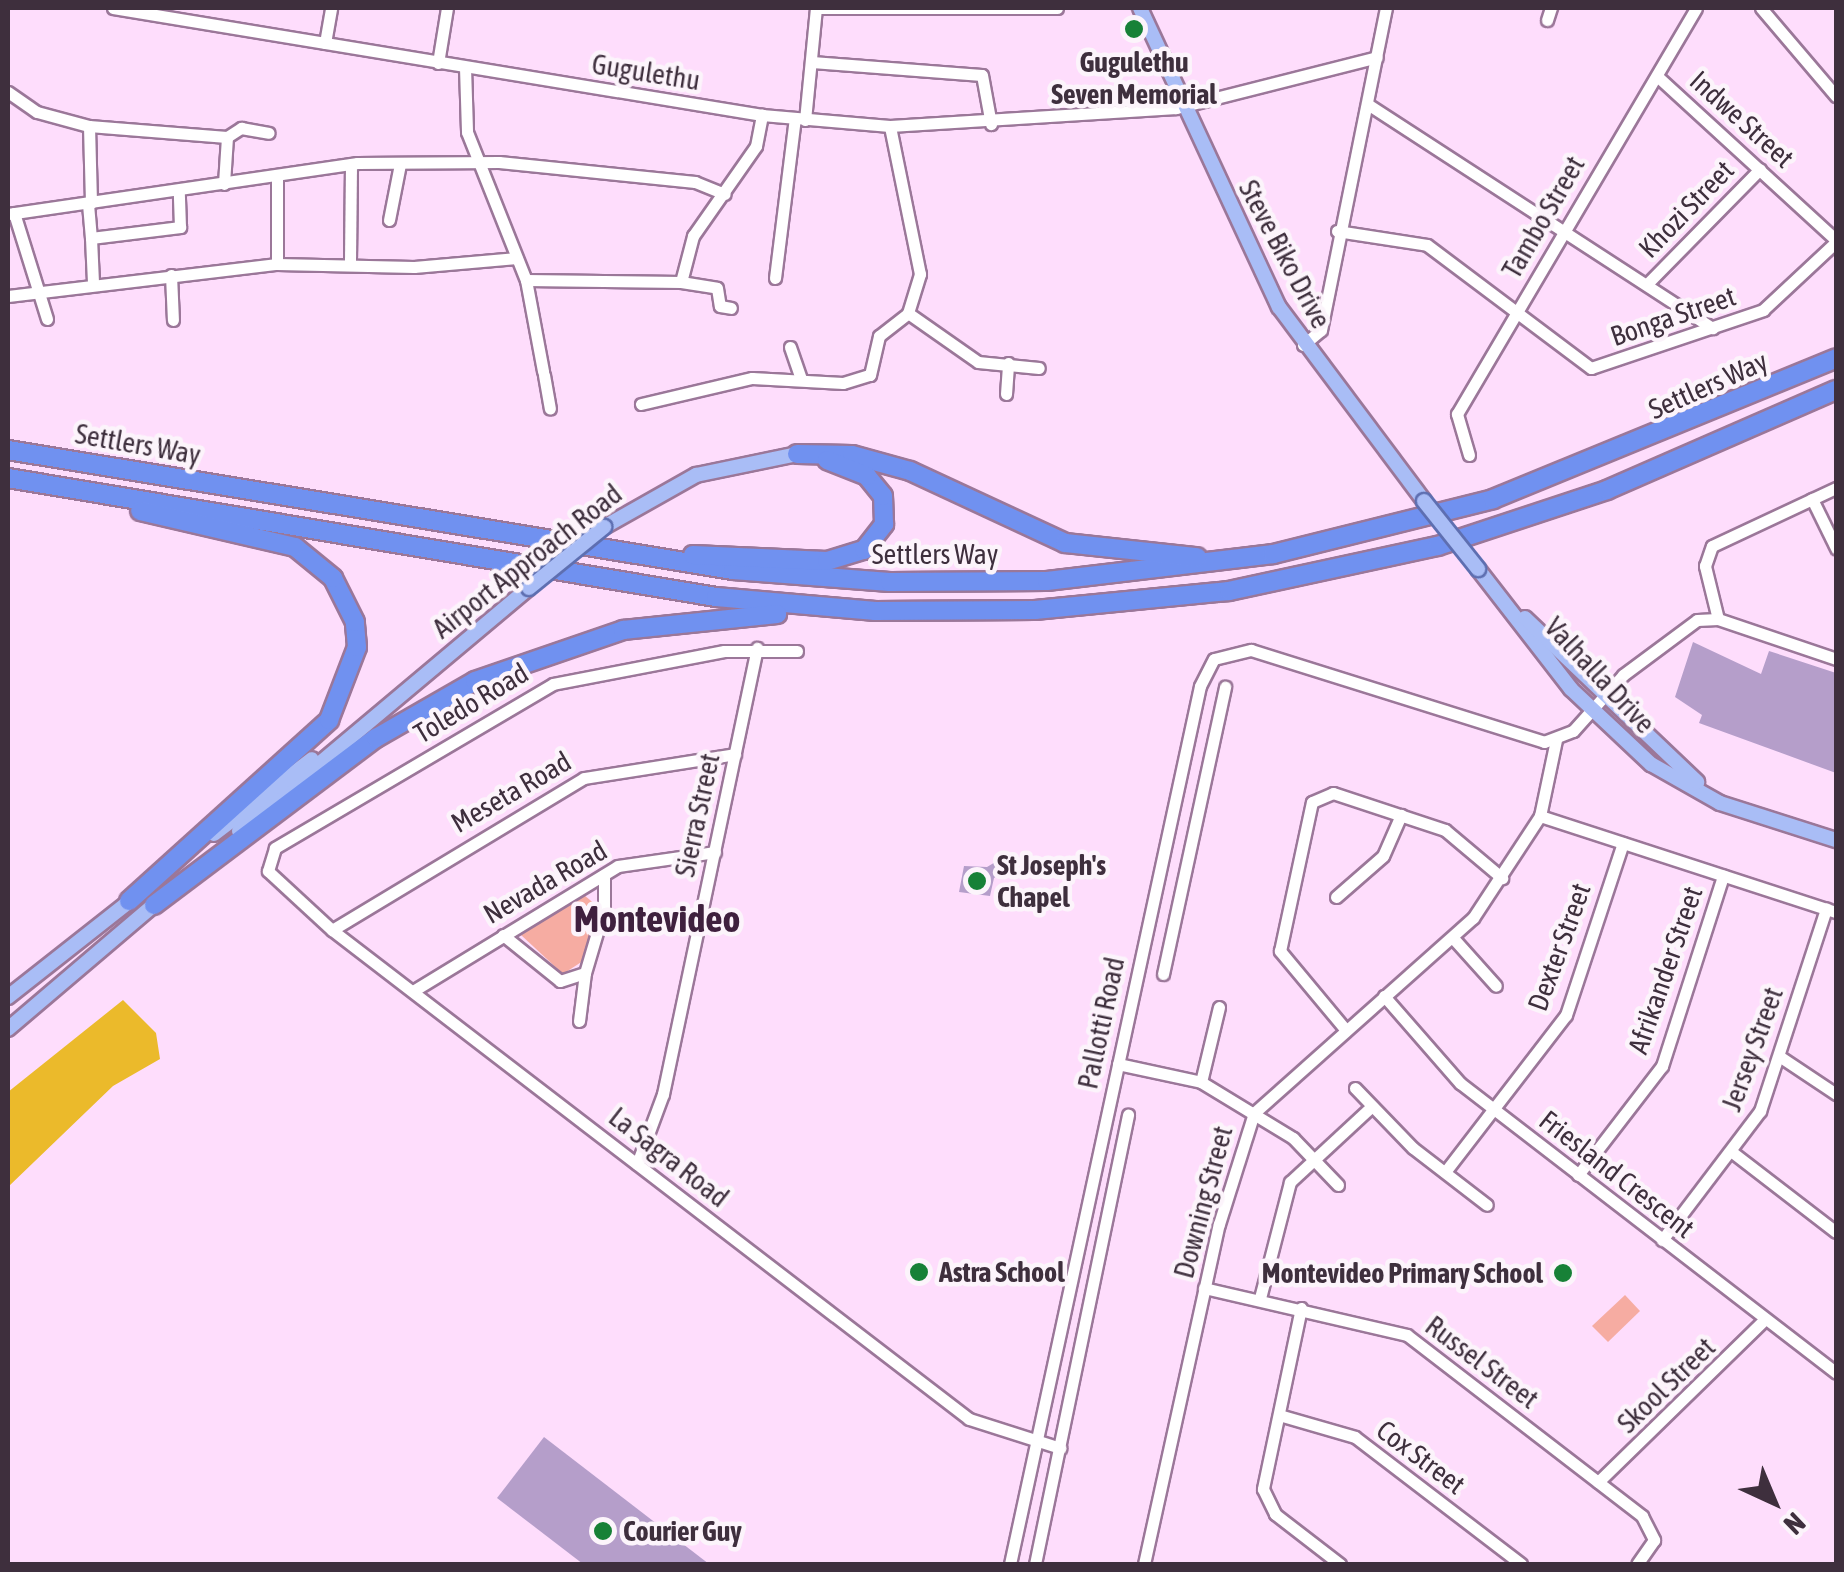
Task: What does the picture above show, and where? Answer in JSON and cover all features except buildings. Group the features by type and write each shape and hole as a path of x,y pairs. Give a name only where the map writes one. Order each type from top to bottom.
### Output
{"highway":[{"name":"Settlers Way","path":"8,450 604,550 820,578 1012,582 1204,565 1412,522 1609,458 1836,358"},
{"name":"Settlers Way","path":"8,481 698,595 893,611 1124,604 1369,563 1574,502 1836,390"},
{"path":"796,454 852,455 896,466 1066,542 1134,556 1202,557 1412,522"},
{"path":"604,550 818,562 864,550 885,519 878,487 852,468 796,454"},
{"path":"8,481 275,539 334,578 355,622 354,670 329,720 129,902"},
{"path":"154,905 388,730 514,664 679,620 893,611"}],"main road":[{"name":"Steve Biko Drive","path":"1140,8 1181,107 1304,344 1424,500"},
{"name":"Airport Approach Road","path":"8,1028 362,725 604,528 696,475 796,454"},
{"name":"Valhalla Drive","path":"1424,500 1592,710 1669,776 1740,808 1836,840"},
{"name":"Valhalla Drive","path":"1492,586 1678,769 1740,808"},
{"name":"Airport Approach Road","path":"8,997 362,725"}],"street":[{"name":"Gugulethu","path":"113,8 762,115 890,126 991,124 1181,107 1376,58"},
{"path":"325,43 331,8"},
{"path":"438,63 447,8"},
{"path":"775,278 812,62 817,8 1056,8"},
{"path":"1304,344 1321,330 1323,294 1369,105 1386,8"},
{"name":"Tambo Street","path":"1469,455 1455,420 1696,8"},
{"path":"1761,8 1824,77 1836,96"},
{"path":"812,62 982,75 991,124"},
{"path":"465,67 466,124 526,280 550,408"},
{"path":"1824,77 1836,70"},
{"name":"Indwe Street","path":"1657,76 1836,241"},
{"path":"8,92 38,112 89,126 228,137 241,128 269,133"},
{"path":"1369,105 1564,228 1712,328"},
{"path":"681,282 693,236 756,146 762,115"},
{"path":"89,126 94,282"},
{"path":"642,404 741,379 867,378 879,336 908,312 920,258 890,126"},
{"path":"224,184 228,137"},
{"path":"46,319 41,290 11,213 179,192 351,164 478,161 695,182 725,194"},
{"path":"350,261 351,164"},
{"path":"389,220 400,164"},
{"name":"Khozi Street","path":"1648,284 1760,169"},
{"path":"277,176 278,264"},
{"path":"91,238 180,227 179,192"},
{"path":"1337,231 1421,242 1516,313"},
{"name":"Bonga Street","path":"1516,313 1590,368 1770,306 1836,241"},
{"path":"8,296 94,282 278,264 350,261 414,267 516,258"},
{"path":"171,275 173,320"},
{"path":"526,280 681,282 717,288 720,306 731,308"},
{"path":"908,312 978,362 1039,368"},
{"path":"790,347 800,378"},
{"path":"1006,394 1008,364"},
{"path":"1718,619 1704,566 1710,549 1836,488"},
{"path":"1812,499 1836,548"},
{"path":"1550,741 1592,710 1602,696 1687,625 1718,619 1836,659"},
{"name":"Toledo Road","path":"268,870 276,848 553,684 757,648 798,651"},
{"name":"Sierra Street","path":"637,1164 663,1094 757,648"},
{"name":"Pallotti Road","path":"1010,1564 1208,666 1242,649 1550,741"},
{"name":"Pallotti Road","path":"1163,974 1225,688"},
{"name":"Downing Street","path":"1145,1559 1204,1288 1254,1113 1453,938 1502,878 1540,816 1547,787 1550,741"},
{"path":"1187,748 1211,754"},
{"name":"Meseta Road","path":"332,930 584,778 735,754"},
{"path":"1345,1029 1284,964 1279,947 1308,810 1333,793 1401,815 1455,835 1502,878"},
{"path":"1336,898 1383,856 1401,815"},
{"path":"1540,816 1831,910"},
{"name":"Dexter Street","path":"1445,1172 1566,1015 1623,843"},
{"name":"Nevada Road","path":"413,991 628,862 715,852"},
{"name":"La Sagra Road","path":"268,870 332,930 968,1419 1060,1448"},
{"path":"579,1021 585,973 604,908 604,875"},
{"name":"Afrikander Street","path":"1578,1175 1662,1066 1723,876"},
{"name":"Jersey Street","path":"1662,1240 1760,1111 1831,910"},
{"path":"1150,917 1174,921"},
{"path":"503,935 560,981 585,973"},
{"path":"1453,938 1496,986"},
{"name":"Friesland Crescent","path":"1384,996 1494,1110 1836,1373"},
{"path":"1201,1082 1220,1008"},
{"path":"1779,1056 1836,1094"},
{"path":"1118,1064 1201,1082 1254,1113 1314,1159 1338,1185"},
{"path":"1355,1088 1486,1205"},
{"path":"1260,1298 1287,1189 1371,1106"},
{"name":"Pallotti Road","path":"1035,1564 1117,1184 1128,1115"},
{"path":"1732,1152 1836,1232"},
{"path":"1093,1178 1117,1184"},
{"name":"Russel Street","path":"1204,1288 1407,1335 1649,1523 1646,1562"},
{"path":"1301,1308 1265,1499 1340,1564"},
{"name":"Skool Street","path":"1598,1482 1764,1320"},
{"name":"Cox Street","path":"1279,1415 1344,1430 1521,1564"},
{"path":"1145,1559 1161,1564"}],"shaded area":[{"path":"584,895 597,906 586,959 563,974 521,935"},
{"path":"123,1000 156,1033 160,1059 113,1086 8,1187 8,1092"},
{"path":"1625,1295 1640,1311 1608,1342 1592,1326"}],"place":[{"name":"Gugulethu Seven Memorial","path":"1134,29"},
{"name":"St Joseph's Chapel","path":"977,881"},
{"name":"Astra School","path":"919,1272"},
{"name":"Montevideo Primary School","path":"1563,1273"},
{"name":"Courier Guy","path":"603,1531"}],"district":[{"name":"Montevideo","path":"657,919"}]}
